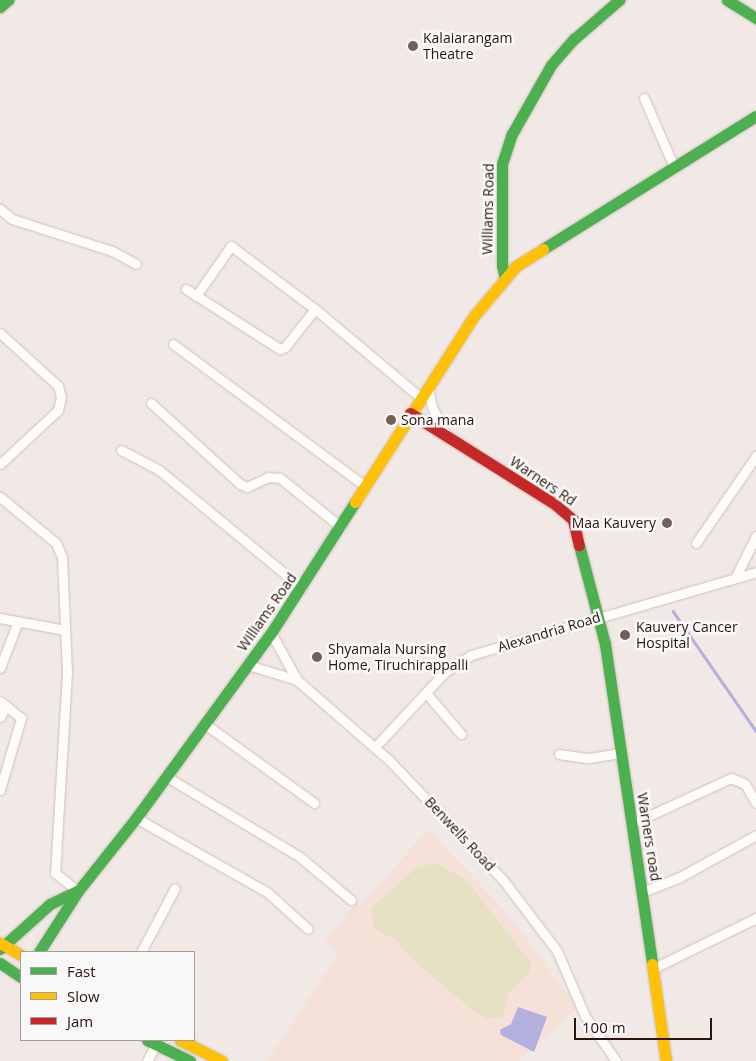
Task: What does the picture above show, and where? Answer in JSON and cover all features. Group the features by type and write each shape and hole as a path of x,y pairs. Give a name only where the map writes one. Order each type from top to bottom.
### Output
{"street":[{"path":"0,6 8,0"},
{"name":"Williams Road","path":"505,279 502,265 502,164 512,134 551,65 574,39 619,0"},
{"path":"727,0 756,18"},
{"path":"644,98 674,167"},
{"name":"Williams Road","path":"40,951 78,891 167,777 271,633 302,588 410,414 474,316 516,266 756,116"},
{"path":"0,209 12,219 112,251 136,264"},
{"path":"196,296 231,246 315,309 421,398"},
{"path":"186,289 280,349 285,347 315,309"},
{"path":"0,334 58,386 61,397 58,410 0,464"},
{"path":"173,344 366,487"},
{"path":"428,387 436,419 447,436"},
{"path":"151,403 240,484 246,487 268,477 280,478 341,527"},
{"name":"Warners Rd","path":"410,414 556,504 573,520 597,618"},
{"path":"121,450 159,470 302,588"},
{"path":"696,543 756,456"},
{"path":"0,497 60,549 67,672 55,874 78,891 50,904 1,946 20,955"},
{"path":"736,578 756,536"},
{"name":"Alexandria Road","path":"375,747 445,672 471,655 756,572"},
{"path":"0,618 65,630"},
{"name":"Warners road","path":"597,618 604,644 654,968 666,1061"},
{"path":"0,668 18,621"},
{"name":"Benwells Road","path":"271,633 297,680 375,747 503,880 557,951 585,1016 616,1061"},
{"path":"248,665 297,680"},
{"path":"426,693 461,734"},
{"path":"0,716 3,703 21,718 0,790"},
{"path":"205,724 314,803"},
{"path":"559,754 588,758 620,753"},
{"path":"167,777 300,857 350,900"},
{"path":"631,824 731,778 745,784 756,803"},
{"path":"136,818 267,892 308,929"},
{"path":"642,892 680,877 756,835"},
{"path":"142,951 175,888"},
{"path":"654,968 756,918"},
{"path":"0,963 20,976"},
{"path":"182,1041 222,1061"},
{"path":"147,1061 152,1042 190,1061"}],"shaded area":[{"path":"428,829 510,916 577,1008 519,1061 267,1061 336,957 336,950 325,943 357,899 362,904"},
{"path":"430,864 438,864 466,880 532,964 528,974 509,992 503,1017 487,1019 472,1010 412,959 395,939 378,931 373,925 371,908 414,870"}],"water":[{"path":"518,1007 547,1017 534,1052 501,1035 500,1030 511,1024"}],"waterway":[{"path":"673,611 756,731"}],"traffic: fast":[{"path":"0,7 8,0"},
{"path":"505,279 502,265 502,164 512,134 551,65 574,39 619,0"},
{"path":"727,0 756,18"},
{"path":"543,249 756,116"},
{"path":"40,951 78,891 136,818 271,633 355,502"},
{"path":"579,545 605,644 652,964"},
{"path":"0,949 50,904 77,891"},
{"path":"0,963 20,976"},
{"path":"149,1041 190,1061"}],"traffic: slow":[{"path":"355,502 474,316 516,266 543,249"},
{"path":"0,943 20,954"},
{"path":"652,964 666,1061"},
{"path":"182,1041 222,1061"}],"traffic: jam":[{"path":"410,413 556,505 573,520 579,545"}],"place":[{"name":"Kalaiarangam Theatre","path":"413,46"},
{"name":"Sona mana","path":"391,420"},
{"name":"Maa Kauvery","path":"667,523"},
{"name":"Kauvery Cancer Hospital","path":"625,635"},
{"name":"Shyamala Nursing Home, Tiruchirappalli","path":"317,657"}]}
